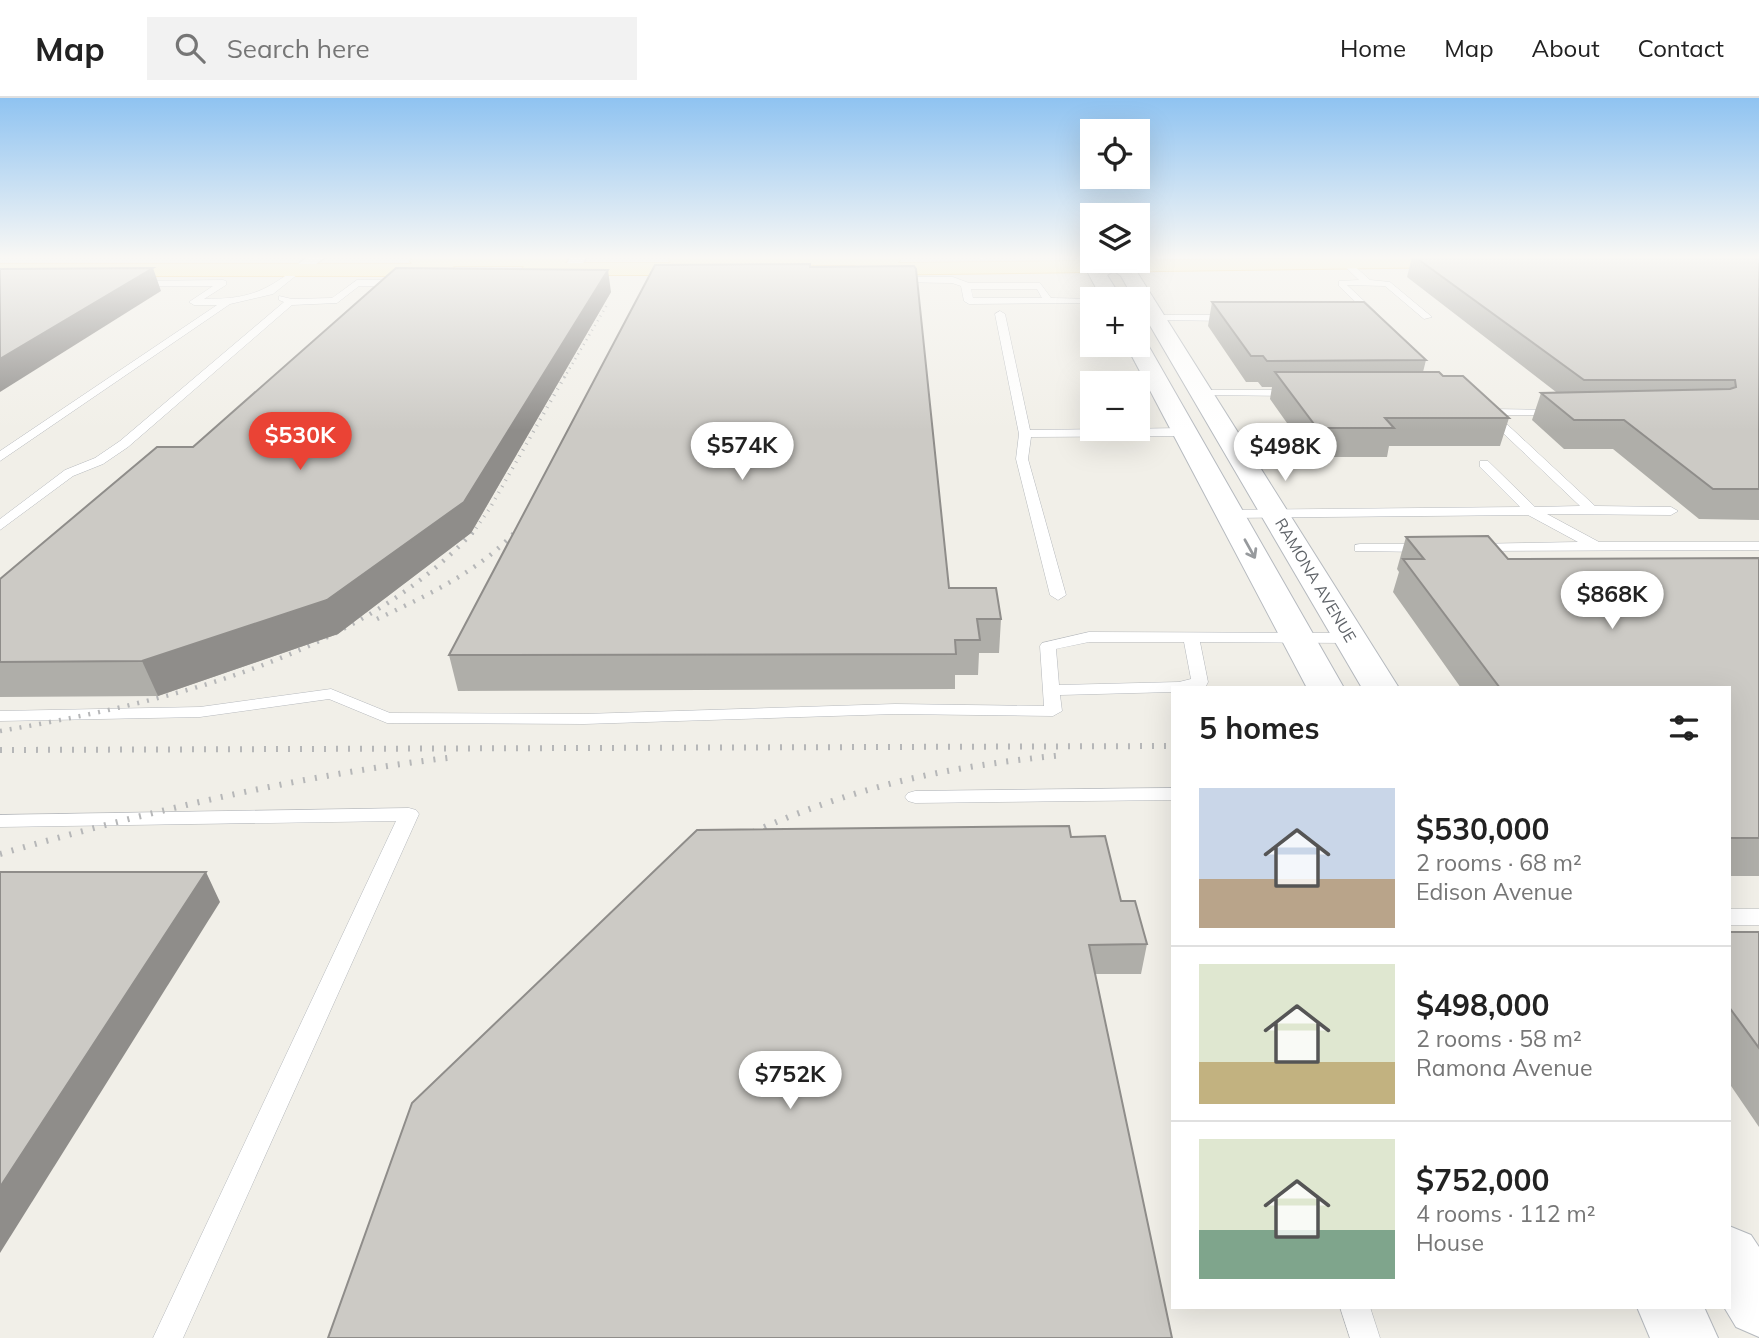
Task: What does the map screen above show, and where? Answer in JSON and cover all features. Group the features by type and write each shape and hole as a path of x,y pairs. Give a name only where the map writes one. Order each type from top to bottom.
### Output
{"main road":[{"name":"RAMONA AVENUE","path":"1154,315 1380,686"},
{"path":"1144,357 1325,686"},
{"path":"1736,1247 1759,1305"},
{"path":"1670,1309 1685,1338"}],"lane":[{"path":"0,457 207,315"},
{"path":"0,526 69,473 99,461 124,443 275,315"},
{"path":"1000,315 1025,434 1022,459 1058,595"},
{"path":"1360,317 1373,317 1372,315"},
{"path":"1156,318 1244,318"},
{"path":"1202,393 1308,393"},
{"path":"1568,412 1487,412 1592,510"},
{"path":"1025,434 1185,432"},
{"path":"1484,464 1534,513 1596,546"},
{"path":"1231,514 1671,511"},
{"path":"1360,548 1759,546"},
{"path":"0,716 200,712 331,694 387,718 597,719 895,709 1053,711 1048,646 1089,637 1351,638"},
{"path":"1183,686 1200,682 1191,637"},
{"path":"1051,690 1171,687"},
{"path":"915,797 1171,794"},
{"path":"0,821 409,814 168,1338"},
{"path":"1731,917 1759,918"},
{"path":"1356,1309 1365,1338"}],"building":[{"path":"0,315 74,315 0,359"},
{"path":"343,315 580,315 464,502 327,600 142,661 0,662 0,579 157,447 193,447"},
{"path":"629,315 921,315 949,588 996,588 1001,619 977,619 980,640 955,640 956,654 449,655"},
{"path":"1221,315 1378,315 1426,360 1267,361 1263,356 1251,356"},
{"path":"1495,315 1759,315 1759,489 1713,489 1624,420 1574,420 1541,393 1730,389 1736,387 1735,380 1584,380"},
{"path":"1275,372 1439,372 1443,376 1463,376 1509,418 1385,418 1394,428 1317,428"},
{"path":"1488,536 1508,559 1759,558 1759,838 1731,838 1731,686 1498,686 1403,559 1424,559 1406,537"},
{"path":"1069,826 1071,837 1105,836 1121,901 1135,901 1147,944 1089,945 1172,1338 328,1338 412,1103 697,830"},
{"path":"0,872 206,872 0,1187"},
{"path":"1731,932 1759,932 1759,1048 1731,1010"}],"railway":[{"path":"564,378 601,315"},
{"path":"472,534 490,508 565,376"},
{"path":"514,534 525,522"},
{"path":"0,731 127,706 191,689 254,668 315,643 373,612 426,576 473,532"},
{"path":"377,619 468,571 515,532"},
{"path":"0,750 1171,746"},
{"path":"742,837 822,805 900,781 980,765 1065,755"},
{"path":"0,854 169,809 282,784 455,757"}]}
